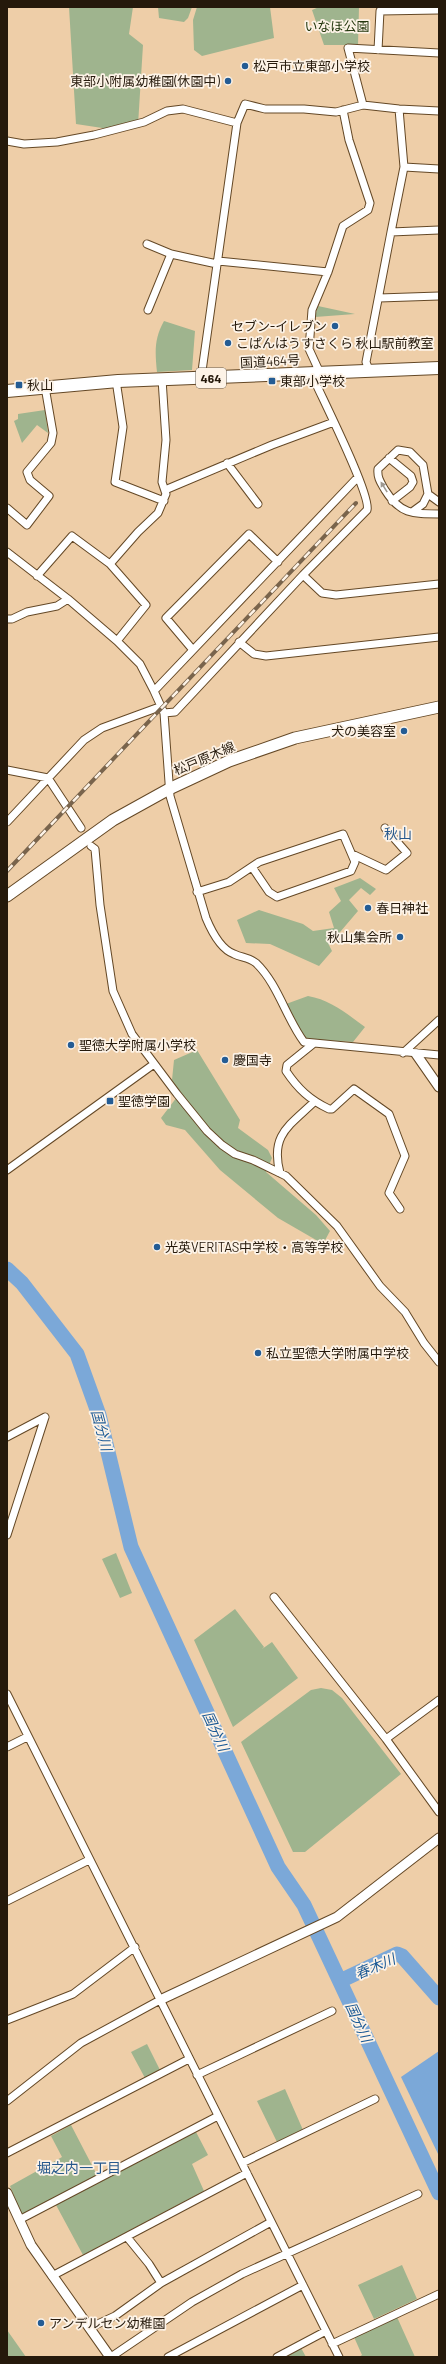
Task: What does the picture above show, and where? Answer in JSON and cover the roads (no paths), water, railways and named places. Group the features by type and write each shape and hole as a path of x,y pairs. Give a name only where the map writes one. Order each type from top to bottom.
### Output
{"highway":[{"name":"国道464号","path":"7,391 118,381 439,368"}],"main road":[{"name":"松戸原木線","path":"7,896 83,839 169,788 229,761 296,738 439,707"}],"street":[{"path":"378,50 380,11 439,10"},
{"path":"363,105 348,48 439,53"},
{"path":"201,378 237,123 246,104 266,109 304,108 336,112 363,105 399,110 439,111"},
{"path":"7,141 30,144 94,135 144,122 167,110 183,109 237,123"},
{"path":"7,822 84,740 96,731 163,709 175,712 239,642 367,510 366,498 315,373 309,350 309,331 312,310 328,272 343,226 368,210 370,203 349,140 343,110"},
{"path":"370,370 366,362 404,167 399,110"},
{"path":"404,167 439,169"},
{"path":"391,232 439,230"},
{"path":"147,244 171,254 218,263 328,272"},
{"path":"148,310 171,254"},
{"path":"379,298 439,296"},
{"path":"110,564 138,532 158,513 164,501 165,490 162,482 166,440 162,379"},
{"path":"118,381 117,387 122,427 116,482 164,501"},
{"path":"7,508 27,525 49,496 30,480 27,472 51,443 52,433 45,387"},
{"path":"165,490 227,463 334,422"},
{"path":"412,512 421,507 428,494 425,469 421,462 410,452 398,450 378,469 377,474 392,501 401,510 412,512 439,514"},
{"path":"389,458 410,476 413,482 410,487 392,501"},
{"path":"227,463 258,504"},
{"path":"154,691 358,477"},
{"path":"428,494 439,502"},
{"path":"193,650 166,618 249,534 278,562"},
{"path":"38,576 72,536 110,564 146,605 117,641"},
{"path":"7,552 68,599 117,641 136,660 163,709 169,788 197,892 206,918 217,938 230,952 246,956 256,964 270,982 304,1042 439,1056"},
{"path":"303,575 322,593 336,595 439,584"},
{"path":"7,619 12,619 27,612 58,606 68,599"},
{"path":"239,642 254,654 266,656 439,637"},
{"path":"7,770 48,778 81,828"},
{"path":"352,854 386,870 407,853 384,828"},
{"path":"197,892 229,882 259,862 343,834 355,862 351,871 277,897 268,892 252,867"},
{"path":"91,846 95,849 106,950 114,998 132,1034 207,1131 222,1145 235,1154 280,1173 304,1193 337,1226 380,1286 404,1312 424,1343 439,1362"},
{"path":"403,1053 439,1020"},
{"path":"313,1044 287,1065 286,1071 297,1087 314,1102 332,1109 354,1089 389,1114 405,1156 389,1193 400,1209"},
{"path":"416,1054 439,1087"},
{"path":"7,1170 154,1064"},
{"path":"280,1173 276,1158 279,1138 283,1132 314,1102"},
{"path":"7,1437 45,1418 7,1535"},
{"path":"274,1597 386,1739 439,1812"},
{"path":"7,1694 27,1737 135,1947 189,2059 339,2357"},
{"path":"386,1739 439,1700"},
{"path":"7,1747 27,1737"},
{"path":"7,2101 81,2044 160,2000 330,1920 353,1907 417,1854 439,1838"},
{"path":"7,1901 89,1860"},
{"path":"7,2020 73,1994 135,1947"},
{"path":"197,2075 332,2011"},
{"path":"7,2153 189,2059"},
{"path":"242,2163 375,2099"},
{"path":"19,2220 218,2116"},
{"path":"52,2276 247,2173"},
{"path":"7,2193 25,2236 88,2328 111,2357 192,2302 242,2274 418,2194"},
{"path":"88,2328 115,2316 161,2283 271,2222"},
{"path":"127,2237 149,2264 161,2283"},
{"path":"168,2357 302,2285"},
{"path":"332,2344 439,2294"},
{"path":"277,2357 326,2331"}],"water":[{"path":"439,2051 439,2156 401,2077"}],"waterway":[{"name":"国分川","path":"7,1269 22,1283 77,1354 99,1415 131,1547 278,1867 304,1905 439,2193"},
{"name":"春木川","path":"340,1981 397,1954 402,1956 439,1998"}],"railway":[{"path":"7,871 356,503"}],"place":[{"name":"松戸市立東部小学校","path":"245,66"},
{"name":"東部小附属幼稚園(休園中)","path":"228,81"},
{"name":"セブン-イレブン","path":"335,326"},
{"name":"こぱんはうすさくら 秋山駅前教室","path":"228,343"},
{"name":"東部小学校","path":"272,381"},
{"name":"秋山","path":"19,385"},
{"name":"犬の美容室","path":"404,731"},
{"name":"春日神社","path":"368,908"},
{"name":"秋山集会所","path":"400,937"},
{"name":"聖徳大学附属小学校","path":"71,1045"},
{"name":"慶国寺","path":"225,1060"},
{"name":"聖徳学園","path":"110,1101"},
{"name":"光英VERITAS中学校・高等学校","path":"157,1247"},
{"name":"私立聖徳大学附属中学校","path":"258,1353"},
{"name":"アンデルセン幼稚園","path":"41,2323"}],"district":[{"name":"秋山","path":"398,833"},
{"name":"堀之内一丁目","path":"79,2167"}],"park label":[{"name":"いなほ公園","path":"337,26"}]}
